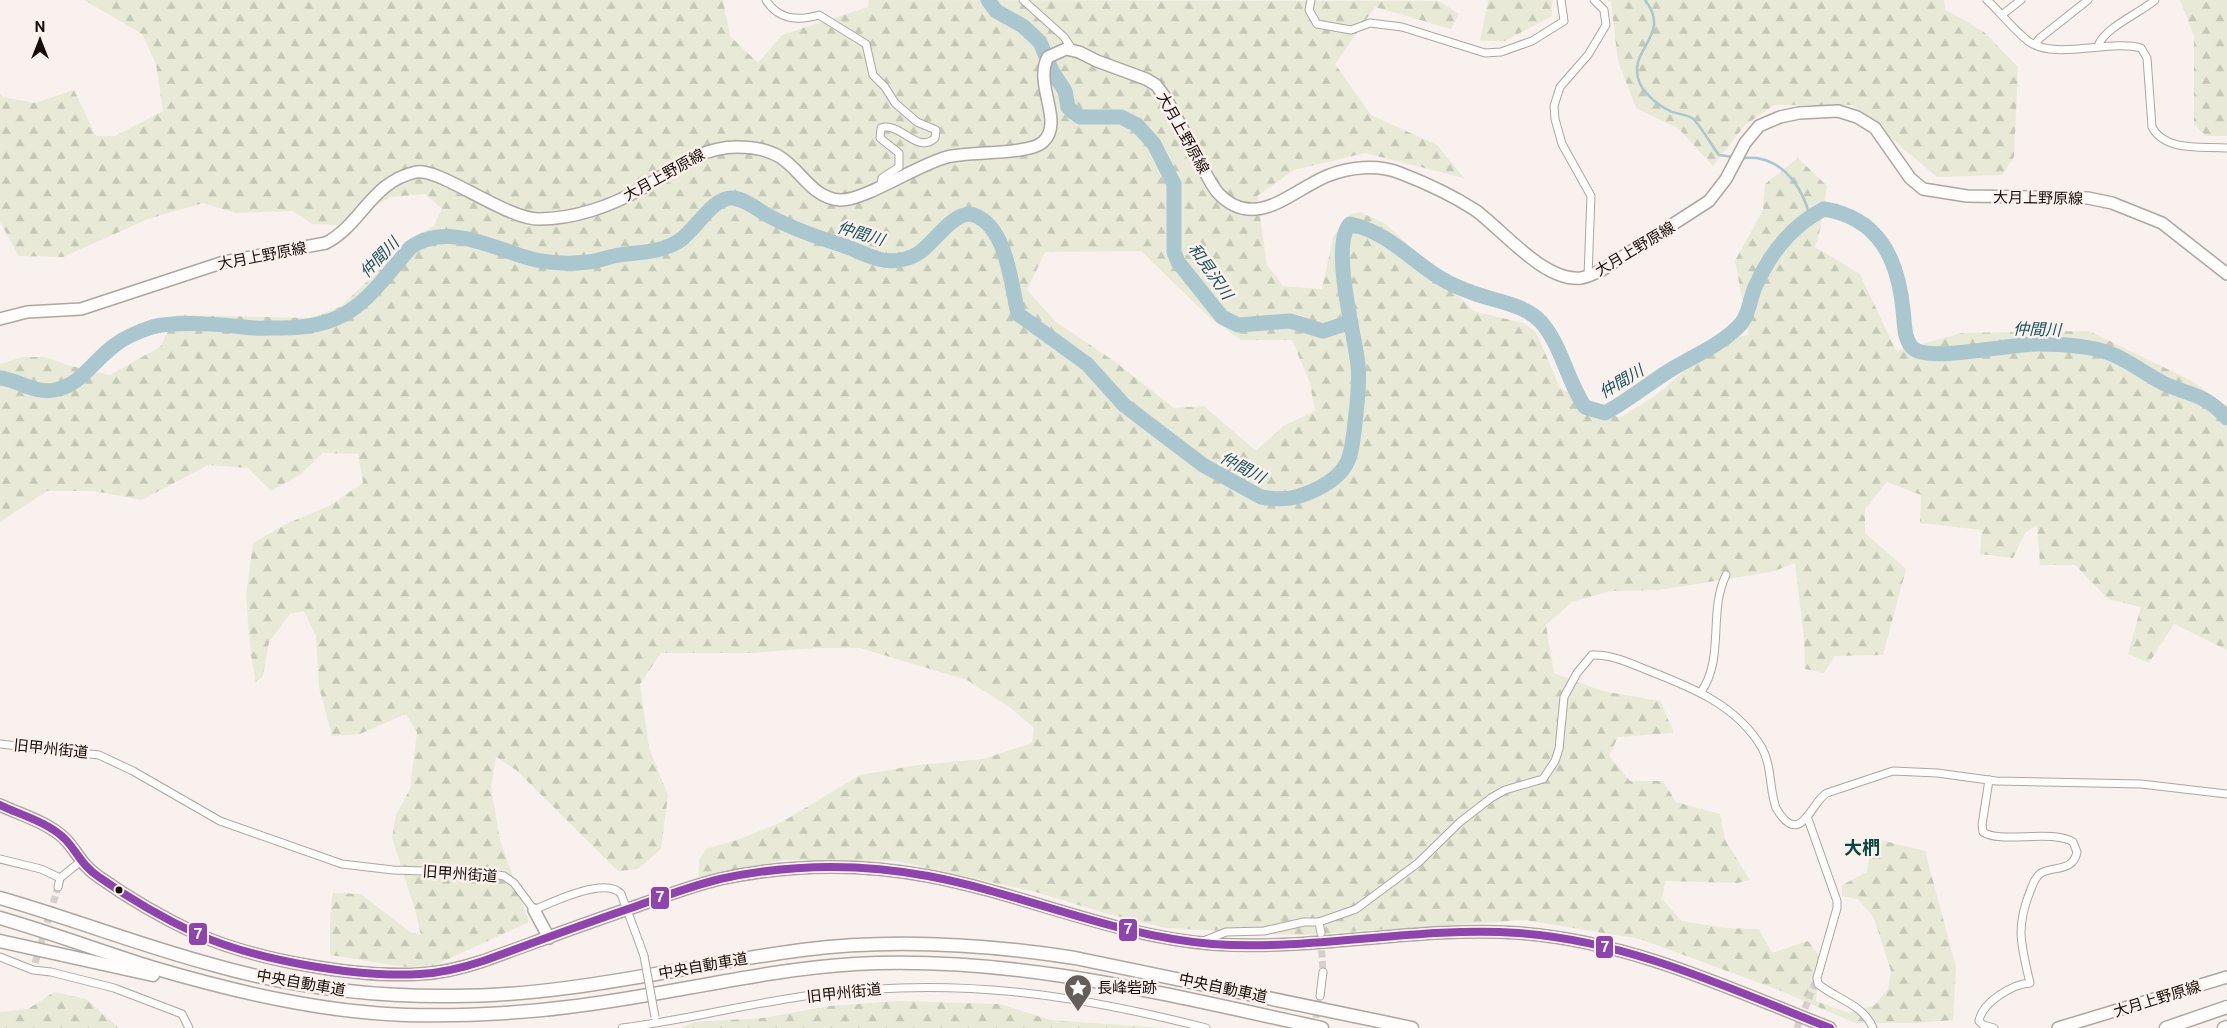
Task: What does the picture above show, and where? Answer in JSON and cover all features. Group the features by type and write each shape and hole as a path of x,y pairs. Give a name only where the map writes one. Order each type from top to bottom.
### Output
{"highway":[{"name":"中央自動車道","path":"0,898 210,965 264,978 360,993 455,996 510,994 564,989 803,950 855,944 944,944 1023,950 1075,958 1412,1028"},
{"name":"中央自動車道","path":"0,918 154,968 256,995 353,1011 404,1015 514,1013 569,1007 808,969 853,964 945,963 990,966 1081,978 1322,1028"},
{"path":"0,942 256,995"},
{"path":"2166,1028 2227,1007"}],"main road":[{"name":"大月上野原線","path":"0,319 27,312 81,309 224,262 326,242 338,236 378,192 393,182 416,172 434,175 515,214 540,219 579,213 611,203 641,189 696,155 725,147 754,148 772,153 788,164 814,190 830,198 849,199 945,157 975,152 1024,150 1043,142 1050,131 1052,120 1043,70 1048,57 1069,49 1156,85 1165,97 1214,188 1235,205 1254,209 1270,206 1324,177 1344,170 1365,168 1392,171 1444,192 1464,204 1548,270 1572,278 1588,276 1613,264 1709,201 1726,179 1745,143 1760,126 1780,117 1799,113 1838,111 1864,120 1875,128 1910,178 1923,189 1958,196 2088,198 2112,203 2162,223 2227,274"},
{"path":"0,805 54,831 64,838 80,862 97,876 133,900 198,934 233,946 304,964 382,974 436,972 483,961 676,892 717,880 772,871 842,866 874,868 931,877 1137,932 1200,942 1259,945 1316,944 1409,935 1484,932 1546,936 1605,946 1666,963 1830,1028"},
{"path":"534,910 549,938"},
{"name":"大月上野原線","path":"2058,1028 2227,977"}],"street":[{"path":"766,0 782,15 801,20 819,15 866,44 873,75 885,87 896,103 916,122 936,130 935,138 925,143 918,142 890,127 881,128 880,138 899,153 899,166 882,178 881,185"},
{"path":"1023,0 1064,37 1069,49"},
{"path":"1311,0 1309,10 1317,24 1351,30 1370,23 1402,26 1485,53 1500,52 1532,41 1564,20 1561,0"},
{"path":"1588,276 1591,196 1562,144 1555,120 1554,106 1560,87 1588,55 1606,25 1604,10 1594,0"},
{"path":"1987,0 2028,41 2035,44 2050,48 2133,45 2142,48 2146,52 2150,118 2152,127 2158,136 2174,144 2227,148"},
{"path":"2003,14 2021,0"},
{"path":"2035,44 2088,0"},
{"path":"2098,46 2102,36 2155,0"},
{"path":"1701,692 1708,683 1713,663 1720,588 1726,575"},
{"path":"1200,942 1226,932 1264,931 1304,922 1319,922 1356,909 1370,901 1418,863 1460,822 1491,798 1505,790 1543,778 1555,761 1559,750 1564,697 1577,673 1592,655 1627,662 1701,692 1740,719 1762,748 1767,761 1774,802 1780,815 1790,822 1795,823 1808,819 1822,795 1888,772 1938,773 1989,780 2076,784 2140,784 2227,794"},
{"name":"旧甲州街道","path":"0,744 99,755 133,771 220,821 342,864 394,870 485,873 504,876 514,883 534,910"},
{"path":"1989,780 1982,825 1984,832 1998,837 2012,835 2065,839 2073,842 2077,852 2075,859 2067,866 2042,873 2035,878 2020,926 2020,937 2030,983 2016,985 1999,994 1986,1008 1980,1017 1980,1024 1994,1028"},
{"path":"1808,819 1837,901 1837,908 1817,978 1818,984 1854,1006 1867,1018 1873,1028"},
{"path":"0,859 41,870 60,878"},
{"path":"58,888 60,878 80,862"},
{"path":"534,910 596,888 613,888 622,894 644,956 656,1021"},
{"path":"1319,922 1321,933"},
{"path":"0,957 114,988 182,1014 189,1028"},
{"path":"1320,996 1323,972"},
{"name":"旧甲州街道","path":"622,1028 820,994 886,988 948,986 1066,997 1135,1010 1206,1028"}],"green space":[{"path":"84,0 723,0 730,36 758,63 782,35 868,7 869,0 1439,1 1459,14 1451,29 1375,7 1335,64 1371,115 1437,145 1464,178 1365,153 1294,170 1257,196 1267,265 1283,286 1322,289 1333,237 1350,214 1360,212 1384,223 1428,263 1473,311 1523,323 1536,332 1560,388 1619,418 1656,395 1721,340 1749,335 1735,261 1763,210 1765,184 1798,158 1827,186 1821,226 1815,247 1860,274 1896,351 1962,333 2089,331 2192,381 2227,406 2227,650 2174,624 2149,663 2128,654 2141,607 2108,599 2075,565 2040,565 2037,525 2025,533 2013,558 1980,554 1982,530 1920,523 1921,495 1887,482 1865,509 1865,533 1906,569 1883,655 1835,656 1824,673 1805,669 1804,638 1795,563 1771,572 1659,590 1611,591 1572,602 1546,625 1554,673 1602,691 1660,701 1674,733 1618,737 1609,756 1630,781 1663,781 1676,802 1720,814 1725,840 1750,880 1737,883 1665,881 1662,899 1682,921 1725,928 1759,929 1772,953 1808,941 1821,958 1816,1001 1849,1013 1875,1005 1888,989 1891,971 1874,918 1858,899 1842,896 1842,885 1867,872 1872,838 1925,851 1956,967 1953,1020 1917,1023 1855,1023 1776,989 1640,939 1525,920 1301,935 1166,928 1108,914 1036,892 896,861 784,860 699,878 699,860 706,849 740,839 782,822 860,775 918,765 983,759 1032,743 1034,728 1008,706 967,680 860,648 815,648 753,653 661,653 640,684 649,748 668,795 661,849 638,869 618,871 516,770 496,757 491,787 500,840 529,922 433,966 406,967 330,955 330,916 333,893 361,894 410,932 421,935 392,838 396,815 410,789 417,732 406,714 360,734 332,736 319,687 316,636 304,611 290,614 269,642 263,676 256,682 251,655 246,597 253,543 286,524 329,506 363,483 358,454 323,453 301,474 271,491 248,468 208,465 142,500 94,491 47,491 0,522 0,364 23,357 45,357 71,366 110,375 160,347 176,315 309,318 340,307 414,237 434,226 442,209 425,194 391,197 340,225 312,224 293,211 235,213 203,203 148,219 63,257 19,256 0,222 0,94 3,97 35,103 74,90 96,136 115,136 163,111 156,64 142,34","holes":["1141,251 1210,318 1241,340 1292,340 1310,383 1315,411 1283,426 1256,451 1204,406 1174,408 1114,361 1056,322 1027,290 1045,252"]},
{"path":"1488,0 1552,0 1552,16 1505,41 1480,41"},
{"path":"1607,0 1944,0 1945,9 1984,32 2018,67 2014,157 2002,175 1937,177 1852,105 1774,105 1745,125 1713,166 1679,129 1636,108 1618,61 1611,3"},
{"path":"2180,0 2227,0 2227,136 2206,136 2194,124 2194,36"},
{"path":"54,992 86,999 119,1028 0,1028 0,1012 28,1009"},
{"path":"899,1001 1000,1004 1050,1020 1165,1028 681,1028 694,1022 762,1018 830,1006"}],"waterway":[{"name":"和見沢川","path":"988,0 996,11 1023,26 1040,42 1052,71 1065,91 1068,107 1073,112 1080,117 1121,117 1137,125 1154,144 1174,184 1174,252 1178,262 1222,317 1238,325 1290,321 1323,331 1351,322"},
{"path":"1645,0 1652,12 1654,23 1653,32 1637,67 1638,78 1642,88 1650,97 1665,108 1695,120 1719,155 1733,157"},
{"path":"1741,158 1756,158 1771,162 1787,173 1804,198 1810,217"},
{"name":"仲間川","path":"0,378 40,390 55,390 73,383 119,342 143,330 162,325 198,324 281,328 305,327 325,322 342,316 369,295 410,248 424,240 439,237 471,240 532,259 560,263 588,262 623,254 663,249 685,236 718,202 733,198 747,203 778,221 805,232 877,259 892,261 916,255 953,221 967,214 974,215 985,221 994,231 1001,244 1010,273 1018,314 1087,364 1124,405 1203,465 1261,497 1283,499 1304,495 1330,482 1343,469 1348,462 1350,454 1359,379 1343,270 1342,251 1344,235 1350,224 1374,232 1451,284 1516,306 1534,316 1548,331 1573,386 1585,407 1605,413 1672,369 1714,345 1737,328 1744,319 1755,287 1775,252 1801,224 1824,209 1859,221 1872,231 1882,244 1896,274 1906,336 1914,349 1923,353 1936,354 2037,344 2092,348 2116,356 2165,384 2198,396 2212,404 2227,418"}],"tunnel":[{"path":"35,963 58,887"},
{"path":"1321,940 1323,972"},
{"path":"1797,1028 1817,978"},
{"path":"1314,1028 1320,996"}],"transit line":[{"name":"7","path":"0,805 42,823 57,832 93,872 159,915 184,928 247,952 337,970 395,974 452,970 483,961 677,892 720,879 772,870 850,867 928,876 999,893 1140,933 1212,944 1289,944 1404,935 1480,932 1518,933 1559,938 1600,946 1678,968 1830,1028"}],"place":[{"name":"長峰砦跡","path":"1078,1012"}],"district":[{"name":"大椚","path":"1862,848"}]}
